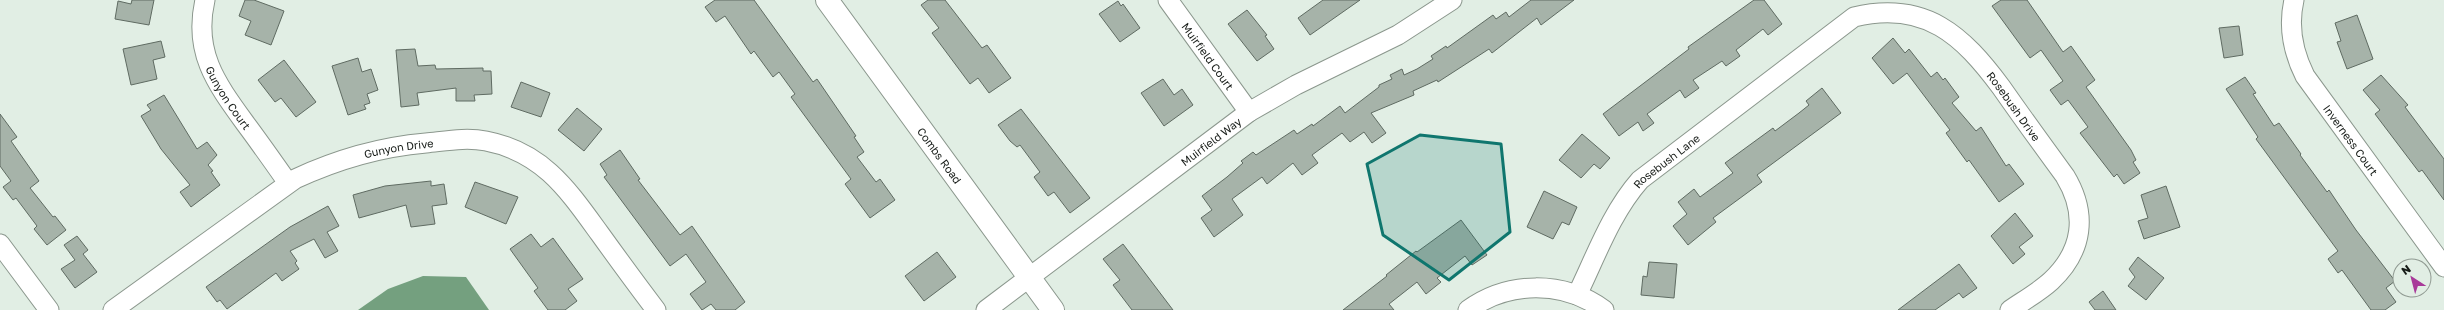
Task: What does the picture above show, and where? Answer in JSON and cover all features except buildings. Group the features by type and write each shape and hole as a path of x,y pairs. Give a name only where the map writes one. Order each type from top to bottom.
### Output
{"street":[{"name":"Gunyon Court","path":"204,0 201,33 205,56 214,78 288,183"},
{"name":"Combs Road","path":"826,0 1053,310"},
{"name":"Muirfield Court","path":"1168,0 1249,112"},
{"name":"Muirfield Way","path":"986,310 1249,112 1296,85 1398,36 1452,0"},
{"name":"Inverness Court","path":"2294,0 2292,16 2293,39 2296,54 2305,76 2444,266"},
{"name":"Rosebush Drive","path":"1895,2 1907,1 1930,7 1951,21 2065,176 2073,190 2079,213 2079,230 2072,254 2062,270 2051,281 2010,310"},
{"name":"Rosebush Lane","path":"1577,295 1625,197 1640,180 1854,17 1875,5 1895,2"},
{"name":"Gunyon Drive","path":"113,310 288,183 346,157 391,147 462,139 486,141 509,148 530,157 561,183 656,310"},
{"path":"0,244 49,310"},
{"path":"1468,310 1492,296 1514,289 1530,287 1554,289 1577,295 1604,310"}],"highlighted area":[{"path":"1420,135 1501,144 1510,232 1449,280 1383,235 1367,164"}],"shaded area":[{"path":"423,276 466,277 489,310 358,310 388,289"}]}
